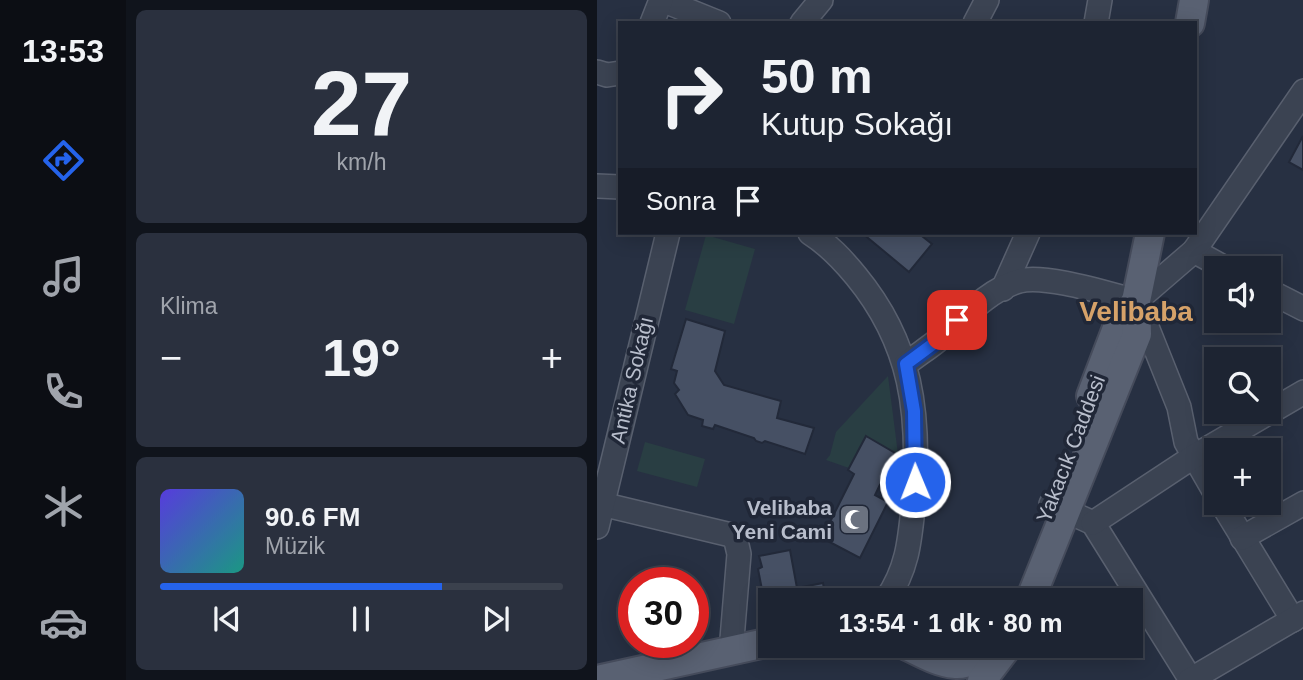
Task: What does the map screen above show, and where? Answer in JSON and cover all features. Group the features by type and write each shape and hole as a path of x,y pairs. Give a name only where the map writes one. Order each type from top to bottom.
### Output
{"main road":[{"path":"1190,21 1194,0"},
{"name":"Yakacık Caddesi","path":"1020,588 1137,334 1137,301 1149,235"},
{"name":"Yakacık Caddesi","path":"1034,588 1059,507"},
{"path":"598,679 758,645"},
{"path":"917,658 933,680"},
{"path":"933,658 959,665 973,658"},
{"path":"982,680 999,658"}],"street":[{"path":"653,21 661,0 714,21"},
{"path":"804,21 821,0"},
{"path":"976,21 987,0"},
{"path":"1096,21 1100,0"},
{"path":"597,72 607,75 618,73"},
{"path":"1137,301 1194,251 1303,91"},
{"path":"597,186 618,187"},
{"name":"Antika Sokağı","path":"599,512 667,235"},
{"path":"1003,289 1027,235"},
{"path":"824,236 874,298 894,334 906,364 914,411 915,482 906,559 895,588"},
{"path":"1194,251 1204,256"},
{"path":"906,364 937,341 957,320 990,296 1020,281 1051,281 1137,301"},
{"path":"1281,297 1303,309"},
{"path":"1137,301 1179,407 1186,442 1204,475"},
{"path":"1093,523 1193,457 1303,392"},
{"path":"1242,538 1303,503"},
{"path":"1059,507 1093,523 1191,680 1298,616 1229,515"},
{"path":"599,512 731,535 736,541 739,554 731,651"}],"green space":[{"path":"706,235 755,249 734,324 685,310"},
{"path":"888,376 898,454 895,484 826,460 836,432"},
{"path":"645,442 705,459 697,487 637,471"}],"building":[{"path":"1303,136 1303,170 1289,162"},
{"path":"864,235 921,235 932,244 909,272"},
{"path":"686,319 725,331 715,371 724,385 781,401 777,418 814,428 805,454 765,441 762,443 715,425 713,429 702,426 703,420 688,415 675,394 679,390 674,383 677,371 671,369"},
{"name":"Velibaba Yeni Cami","path":"866,436 895,453 875,495 888,502 860,558 822,538 854,474 848,470"},
{"path":"790,550 797,588 762,588 759,556"},
{"path":"823,583 824,588 797,588"}],"place":[{"name":"Velibaba Yeni Cami","path":"855,520"}],"district":[{"name":"Velibaba","path":"1136,311"}],"route":[{"path":"915,482 914,411 906,364 937,341 957,320"}]}
